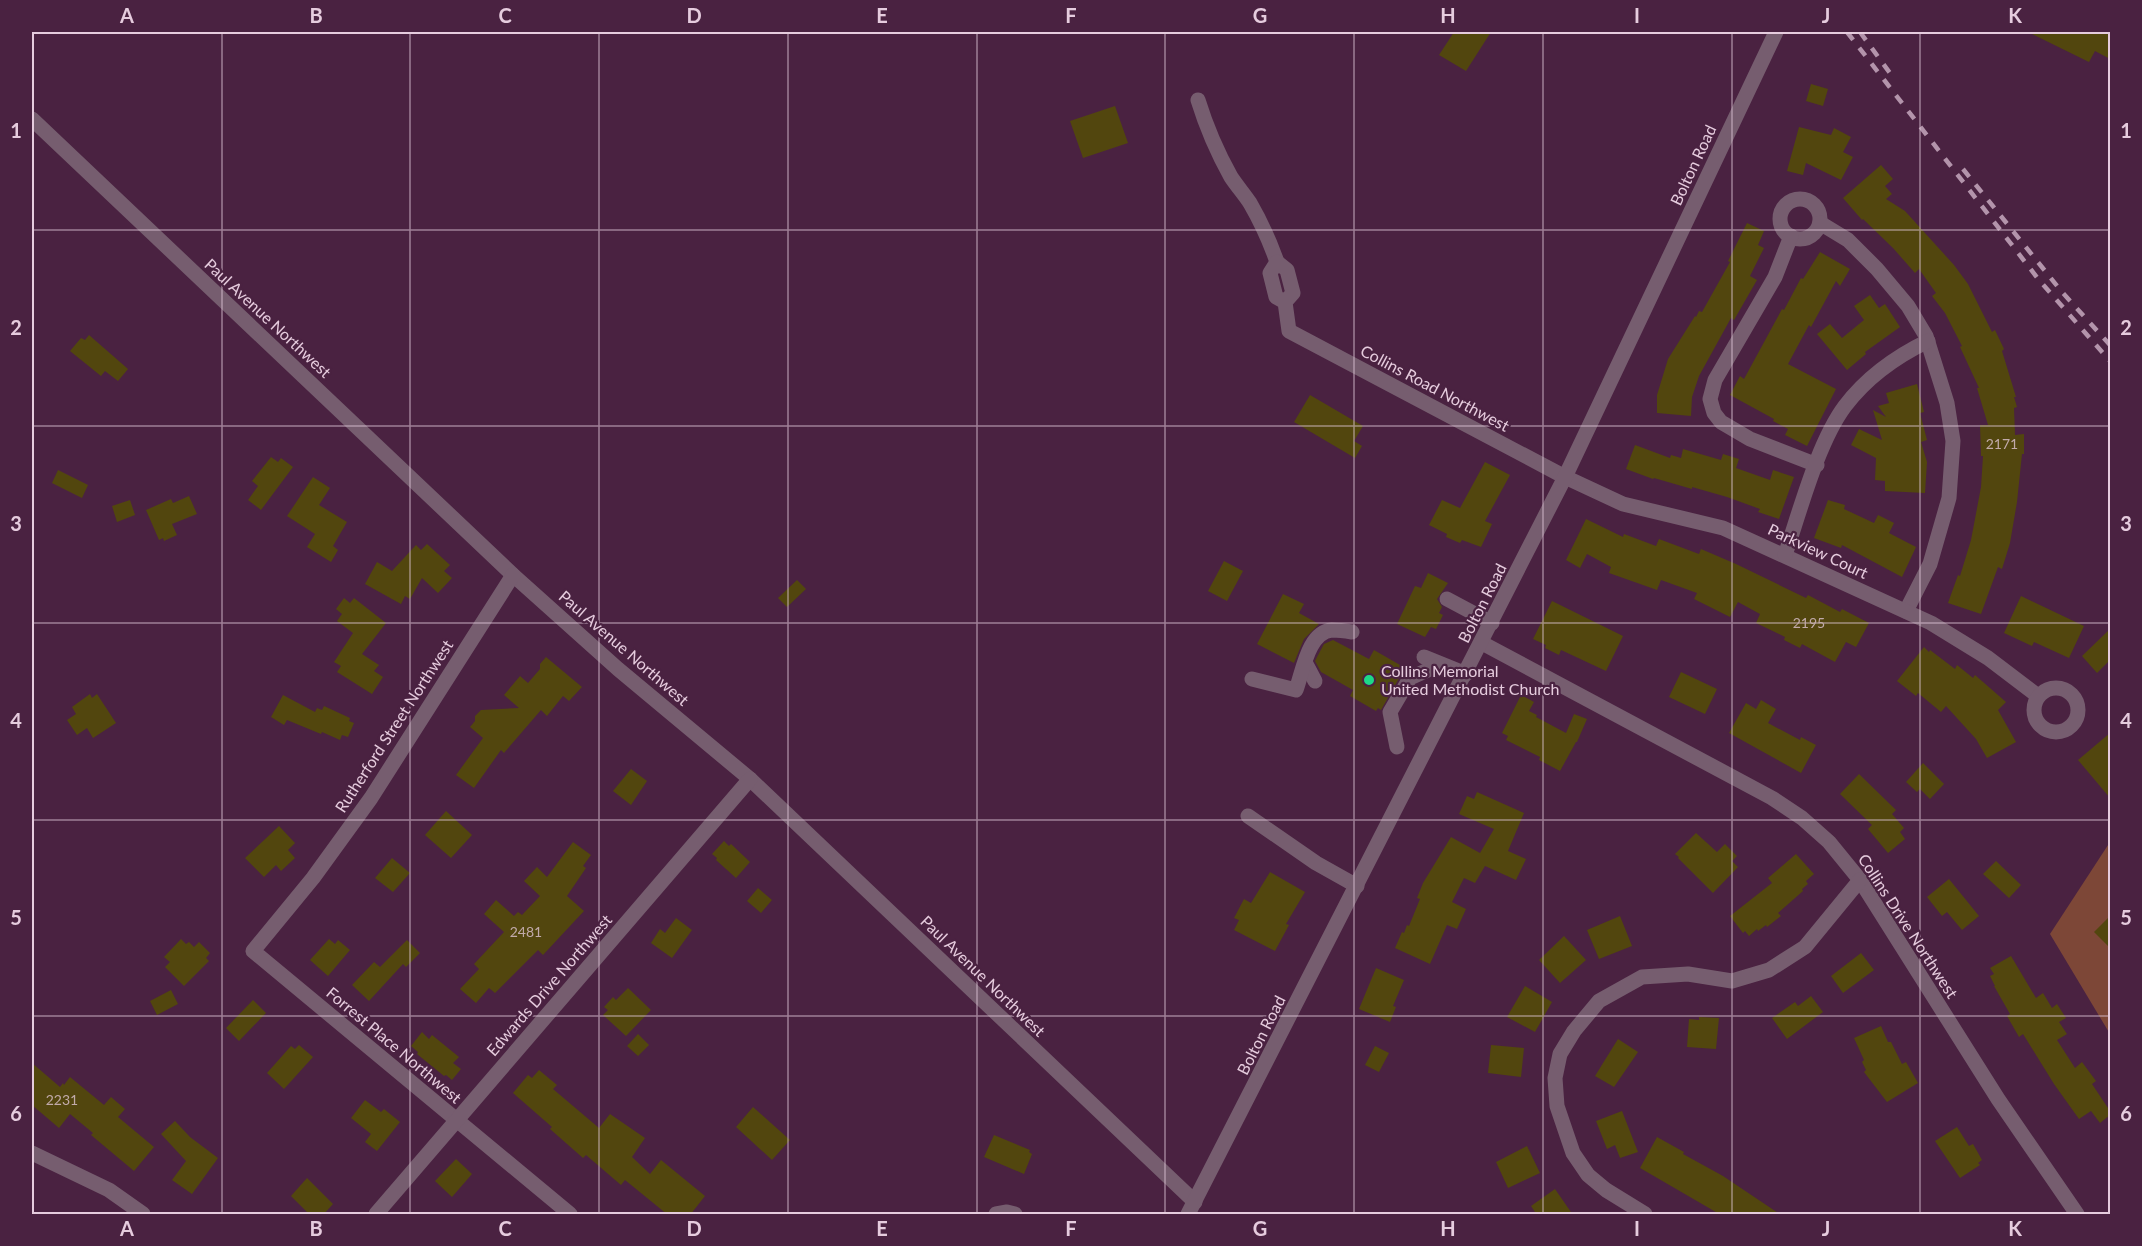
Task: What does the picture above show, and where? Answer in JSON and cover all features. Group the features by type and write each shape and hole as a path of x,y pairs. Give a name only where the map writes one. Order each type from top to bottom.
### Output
{"street":[{"name":"Bolton Road","path":"1192,1208 1565,477 1776,32"},
{"name":"Collins Road Northwest","path":"1198,100 1205,122 1232,177 1250,203 1277,262 1287,270 1293,292 1285,302 1289,331 1565,477"},
{"name":"Paul Avenue Northwest","path":"32,119 513,575 618,669 750,779 1192,1208"},
{"path":"1805,199 1814,204 1819,212 1820,223 1808,237 1796,238 1791,236 1782,225 1780,217 1783,210 1793,200 1805,199"},
{"path":"1820,223 1848,240 1877,269 1908,306 1928,341 1947,403 1953,441 1949,498 1929,564 1906,611"},
{"path":"1791,236 1775,278 1715,380 1710,399 1714,413 1721,422 1750,439 1817,465"},
{"path":"1785,555 1825,442 1845,406 1885,366 1905,352 1928,341"},
{"name":"Parkview Court","path":"1565,477 1623,504 1723,528 1932,623 1988,658 2038,696"},
{"name":"Rutherford Street Northwest","path":"301,893 371,798 513,575"},
{"path":"1447,599 1492,623"},
{"path":"1252,679 1296,690 1306,664 1309,648 1316,638 1330,630 1352,632"},
{"name":"Collins Drive Northwest","path":"1482,643 1772,798 1802,818 1829,842 1860,880 1998,1100 2077,1215"},
{"path":"1424,657 1466,674"},
{"path":"1306,664 1315,681"},
{"path":"1422,760 1393,745 1390,712 1410,678 1439,665"},
{"name":"Edwards Drive Northwest","path":"376,1215 750,779"},
{"path":"1248,816 1316,863 1358,886"},
{"path":"1645,1215 1606,1190 1588,1175 1573,1153 1557,1106 1555,1078 1560,1054 1574,1031 1599,1001 1642,977 1688,974 1732,981 1769,970 1805,947 1860,880"},
{"name":"Forrest Place Northwest","path":"301,893 254,951 570,1215"},
{"path":"32,1154 109,1190 143,1215"},
{"path":"996,1215 1007,1212 1015,1215"}],"shaded area":[{"path":"2110,842 2110,1034 2050,934"}],"building":[{"path":"1454,32 1491,32 1466,71 1439,55"},
{"path":"2028,32 2110,32 2110,59 2095,51 2089,62"},
{"path":"1811,84 1828,89 1823,106 1806,101"},
{"path":"1115,106 1128,143 1083,158 1070,121"},
{"path":"1799,127 1831,135 1834,128 1851,137 1843,152 1853,157 1841,180 1806,163 1803,175 1787,171"},
{"path":"1881,165 1893,179 1885,186 1892,194 1886,199 1905,211 1954,265 1968,284 1992,332 1995,330 2004,349 2002,351 2016,397 2014,397 2017,407 2014,408 2015,435 2024,434 2024,454 2022,454 2017,502 2010,543 2002,569 1998,567 1981,614 1948,603 1958,575 1960,576 1971,540 1981,487 1983,456 1981,456 1980,425 1988,425 1977,388 1979,388 1960,347 1962,346 1945,313 1932,296 1936,293 1919,269 1915,273 1843,198"},
{"path":"1747,223 1764,231 1758,245 1764,248 1750,276 1757,280 1734,320 1731,318 1699,376 1692,397 1691,416 1657,413 1657,395 1668,359 1695,316 1699,311 1702,312 1730,262 1728,261"},
{"path":"1820,252 1850,269 1840,286 1836,281 1788,364 1836,389 1807,446 1785,435 1788,429 1773,421 1774,419 1730,395 1740,376 1744,379 1782,309 1784,310 1801,278 1803,279"},
{"path":"1870,295 1879,308 1885,304 1900,327 1865,352 1866,354 1847,370 1817,334 1830,324 1842,338 1864,320 1854,306"},
{"path":"89,335 128,369 118,381 105,371 101,376 70,351 81,338 85,340"},
{"path":"1917,384 1924,412 1920,413 1927,440 1921,442 1927,462 1925,493 1885,491 1885,481 1875,480 1876,458 1851,445 1859,429 1882,440 1873,410 1886,417 1878,406 1889,403 1886,393"},
{"path":"1310,395 1363,426 1354,441 1362,446 1355,458 1294,422"},
{"path":"1635,445 1670,458 1671,455 1681,458 1683,449 1721,460 1723,454 1739,459 1736,468 1770,480 1773,470 1794,477 1779,519 1758,512 1760,509 1727,497 1653,479 1626,469"},
{"path":"271,457 278,462 281,458 293,467 261,510 248,500 258,486 252,481"},
{"path":"1485,462 1510,475 1485,521 1492,524 1481,547 1462,540 1460,543 1446,537 1447,534 1429,525 1442,500 1460,508"},
{"path":"58,470 88,485 82,498 52,483"},
{"path":"313,477 330,488 319,505 347,522 333,546 338,550 331,562 307,547 315,534 287,516"},
{"path":"189,496 197,514 172,524 177,535 164,541 163,538 159,540 146,510 171,499 173,503"},
{"path":"130,500 135,515 117,522 112,506"},
{"path":"1828,500 1845,505 1844,509 1874,523 1878,515 1894,523 1889,533 1916,547 1902,577 1842,545 1841,548 1814,538"},
{"path":"1586,519 1623,537 1624,534 1656,546 1659,539 1699,554 1701,549 1806,598 1808,595 1840,612 1842,609 1869,623 1856,647 1846,642 1835,662 1802,644 1800,648 1784,640 1785,637 1756,623 1760,614 1738,602 1730,617 1694,599 1697,593 1661,580 1657,590 1609,573 1611,567 1587,554 1580,568 1566,560"},
{"path":"427,544 450,565 444,571 452,578 438,593 422,578 410,599 405,596 401,604 365,584 377,562 392,571 416,545 421,550"},
{"path":"1224,561 1243,571 1227,601 1208,591"},
{"path":"1428,573 1448,583 1437,599 1442,607 1439,613 1443,615 1436,629 1431,627 1425,637 1397,624 1415,586 1421,588"},
{"path":"797,580 806,589 787,607 778,598"},
{"path":"1283,594 1304,604 1299,613 1319,624 1304,639 1294,663 1257,644"},
{"path":"2021,596 2084,626 2069,658 2034,642 2032,646 2004,633"},
{"path":"344,598 350,603 354,598 386,623 362,654 379,665 374,671 383,677 372,694 337,672 341,666 334,662 353,633 337,621 342,614 336,609"},
{"path":"1552,601 1623,636 1606,671 1561,650 1559,655 1533,639"},
{"path":"2110,629 2110,660 2097,673 2082,656"},
{"name":"Collins Memorial United Methodist Church","path":"1333,640 1369,659 1374,650 1407,669 1402,673 1381,710 1378,708 1376,711 1350,696 1353,690 1321,672 1315,661 1324,644"},
{"path":"1924,647 1955,669 1957,665 1973,678 1975,675 2006,702 1998,710 2016,742 1987,758 1976,739 1946,706 1941,712 1918,693 1916,696 1897,681"},
{"path":"546,657 582,687 569,701 563,696 547,716 541,710 504,753 501,750 474,788 456,775 483,738 470,727 475,721 475,716 481,710 519,708 504,695 520,676 528,683 540,669 540,664"},
{"path":"1681,672 1717,689 1705,714 1669,697"},
{"path":"90,694 92,698 97,694 116,723 93,738 87,728 77,735 67,720 76,714 72,707"},
{"path":"283,695 315,712 317,708 322,710 324,706 350,718 349,721 354,723 348,737 342,735 340,740 287,720 284,725 271,717"},
{"path":"1521,695 1534,702 1529,711 1537,715 1536,717 1566,733 1574,714 1587,719 1560,771 1539,760 1540,757 1506,740 1508,736 1502,733"},
{"path":"1761,700 1776,709 1768,723 1800,740 1801,737 1816,745 1801,773 1729,733 1746,703 1756,709"},
{"path":"2110,733 2110,798 2078,760"},
{"path":"1923,763 1944,784 1930,799 1920,789 1917,792 1906,782"},
{"path":"631,769 647,781 631,805 613,791"},
{"path":"1859,774 1896,810 1892,814 1904,828 1900,832 1905,839 1888,853 1868,829 1872,825 1840,794"},
{"path":"1477,792 1524,813 1508,851 1526,859 1516,880 1485,866 1475,883 1464,878 1452,902 1466,909 1457,929 1447,925 1430,964 1395,948 1402,932 1404,933 1407,925 1409,926 1420,899 1417,898 1423,883 1451,837 1480,853 1494,829 1459,814 1467,796 1474,799"},
{"path":"446,811 472,835 451,858 425,835"},
{"path":"279,826 295,843 288,850 295,858 281,871 276,865 264,877 245,858"},
{"path":"1696,833 1717,852 1725,844 1737,856 1732,861 1738,867 1713,893 1675,854"},
{"path":"724,841 729,846 731,844 750,862 736,878 712,854"},
{"path":"573,842 591,855 583,866 586,868 567,896 584,911 543,955 538,950 495,993 489,988 476,1003 460,989 479,969 474,964 504,932 484,914 496,900 514,916 518,912 522,915 540,896 524,881 537,867 547,877"},
{"path":"1796,854 1814,874 1806,881 1808,884 1778,913 1781,916 1767,927 1766,925 1758,931 1757,929 1749,936 1745,931 1743,933 1730,916 1772,883 1768,878"},
{"path":"392,858 410,873 393,892 375,878"},
{"path":"1996,861 2021,885 2009,898 1983,874"},
{"path":"1270,872 1305,892 1286,924 1289,925 1275,951 1234,930 1239,920 1234,918 1244,899 1251,903"},
{"path":"1949,879 1979,916 1962,930 1947,912 1942,916 1927,897"},
{"path":"758,888 772,900 761,913 747,901"},
{"path":"1620,916 1632,946 1599,959 1587,930"},
{"path":"2110,916 2110,948 2094,932"},
{"path":"676,918 692,930 672,958 651,943 660,929 665,933"},
{"path":"1564,936 1586,960 1560,983 1539,960"},
{"path":"181,939 194,947 199,942 210,953 206,958 209,961 184,986 165,967 170,962 164,957"},
{"path":"329,939 335,944 338,940 350,950 328,976 310,960"},
{"path":"407,940 420,953 406,967 403,964 369,1001 352,985 374,962 380,967"},
{"path":"1861,953 1874,970 1843,993 1831,976"},
{"path":"2011,956 2036,998 2043,993 2052,1008 2057,1004 2066,1018 2059,1022 2067,1034 2057,1040 2075,1068 2082,1062 2096,1081 2092,1084 2110,1111 2110,1115 2100,1123 2091,1111 2079,1119 2023,1034 2019,1037 2007,1016 2010,1014 1994,986 1990,976 1994,974 1990,968"},
{"path":"1376,968 1404,980 1393,1006 1396,1007 1390,1022 1359,1009"},
{"path":"1525,986 1552,1002 1535,1032 1507,1017"},
{"path":"628,988 651,1010 626,1036 603,1015 608,1010 604,1007 613,997 616,1000"},
{"path":"171,990 178,1004 157,1015 150,1001"},
{"path":"1811,996 1823,1012 1787,1039 1772,1018 1795,1002 1798,1006"},
{"path":"253,1000 266,1013 239,1041 226,1028"},
{"path":"1699,1017 1719,1018 1716,1049 1687,1047 1689,1019 1699,1020"},
{"path":"1881,1026 1902,1064 1906,1062 1918,1083 1887,1102 1864,1072 1866,1070 1862,1062 1864,1060 1854,1038"},
{"path":"422,1032 429,1039 432,1035 459,1057 453,1063 461,1069 452,1080 417,1054 418,1052 411,1046"},
{"path":"638,1034 649,1045 638,1056 627,1046"},
{"path":"1618,1039 1638,1052 1614,1087 1595,1076"},
{"path":"299,1045 313,1057 284,1089 267,1073 291,1046 295,1049"},
{"path":"1491,1045 1524,1048 1521,1077 1488,1073"},
{"path":"1375,1046 1389,1053 1379,1072 1365,1065"},
{"path":"32,1063 60,1087 70,1077 104,1105 111,1097 125,1109 118,1117 154,1147 134,1171 70,1114 59,1128 32,1105"},
{"path":"539,1070 557,1085 553,1089 599,1128 610,1114 645,1138 632,1157 650,1174 661,1160 705,1196 690,1215 668,1215 625,1180 621,1185 586,1155 583,1158 550,1129 552,1127 513,1093 528,1075 532,1078"},
{"path":"365,1100 381,1112 384,1109 400,1122 377,1151 365,1142 371,1134 351,1118"},
{"path":"753,1107 790,1140 772,1160 736,1127"},
{"path":"1622,1111 1638,1152 1620,1158 1615,1145 1607,1149 1596,1121"},
{"path":"175,1121 190,1137 218,1158 192,1194 172,1180 186,1161 161,1134"},
{"path":"1957,1127 1969,1146 1973,1144 1982,1160 1978,1163 1980,1165 1960,1178 1935,1141"},
{"path":"994,1135 1030,1150 1032,1154 1024,1174 984,1157"},
{"path":"1657,1137 1723,1176 1781,1215 1721,1215 1640,1168"},
{"path":"1527,1146 1540,1173 1508,1188 1496,1162"},
{"path":"456,1159 472,1174 452,1197 435,1181"},
{"path":"307,1178 333,1204 323,1215 310,1215 291,1196"},
{"path":"1555,1189 1573,1215 1537,1215 1531,1206"}],"railway":[{"path":"1847,32 2039,280 2110,361"},
{"path":"1860,32 1895,80"},
{"path":"1963,169 2062,292 2110,345"}],"place":[{"name":"Collins Memorial United Methodist Church","path":"1369,680"}]}
